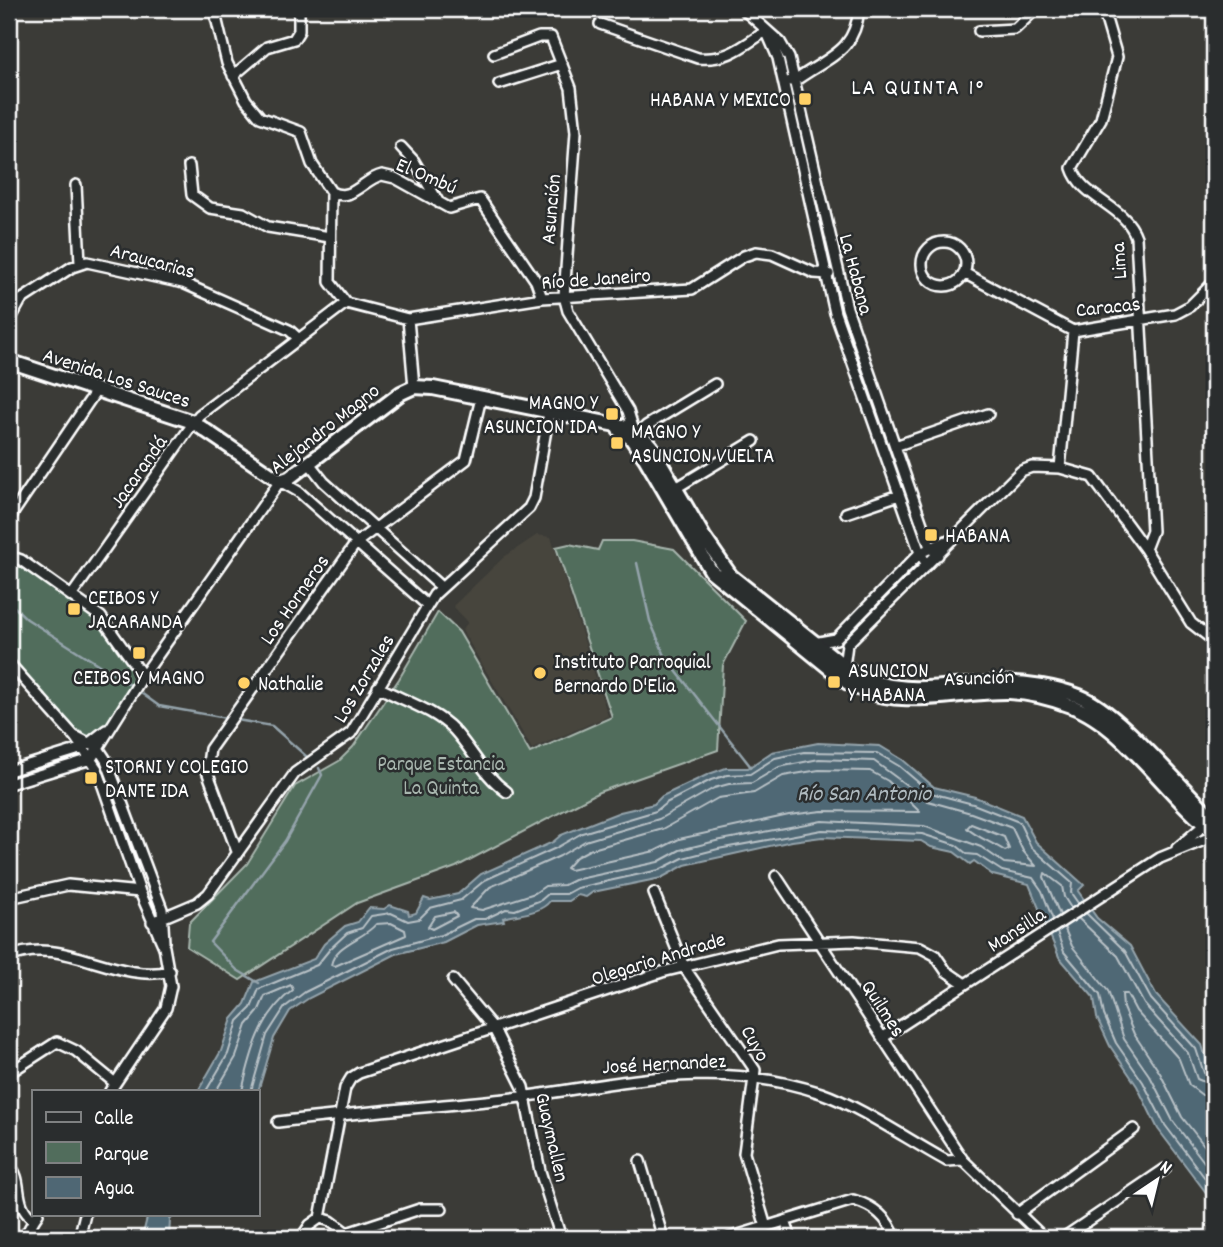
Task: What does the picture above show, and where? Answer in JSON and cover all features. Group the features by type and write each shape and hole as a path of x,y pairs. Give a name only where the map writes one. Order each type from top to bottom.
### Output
{"main road":[{"name":"Avenida Los Sauces","path":"9,361 193,422 280,481"},
{"path":"414,387 596,421 637,433"},
{"name":"Alejandro Magno","path":"280,481 309,463 401,393 414,387"},
{"name":"Asunción","path":"596,421 631,438 712,572 844,667 865,680 895,688 1003,683 1081,697 1134,739 1210,820 1214,834"},
{"name":"Asunción","path":"637,433 676,488 727,570 766,612 848,683 881,697 903,699 1007,692 1080,709 1210,820"}],"street":[{"path":"214,9 223,50 246,100 260,117 302,132 312,164 331,192 330,282 335,293 346,303"},
{"path":"233,76 267,47 295,39 299,31 299,9"},
{"name":"La Habana","path":"743,9 786,51 837,273 930,547 938,555"},
{"path":"783,81 794,80 852,39 859,9"},
{"path":"979,31 1015,29 1036,9"},
{"name":"Lima","path":"1103,9 1117,57 1101,119 1072,168 1078,181 1133,228 1136,237 1152,531 1145,549"},
{"path":"600,24 698,58 711,60 727,57 766,31 783,81 825,275 920,553 927,565"},
{"name":"Asunción","path":"494,54 546,36 554,41 571,88 576,140 564,296 568,311 628,411 637,433"},
{"path":"499,84 562,64"},
{"path":"401,147 414,162 440,204"},
{"path":"189,166 192,195 204,205 243,213 268,227 330,237"},
{"name":"El Ombú","path":"331,192 344,196 375,176 388,175 454,209 476,198 485,202 536,281 542,298"},
{"path":"76,185 80,263"},
{"path":"937,243 951,243 965,259 964,273 955,284 933,284 923,273 922,258 937,243"},
{"name":"Río de Janeiro","path":"346,303 408,319 542,298 692,289 744,256 757,252 772,254 825,275"},
{"name":"Araucarias","path":"9,321 21,300 80,263 93,262 183,283 294,332 299,339"},
{"path":"825,275 837,273"},
{"name":"Caracas","path":"964,273 1073,331 1139,322 1183,311 1214,282"},
{"name":"Jacarandá","path":"72,595 203,411 346,303"},
{"path":"408,319 414,387"},
{"path":"1060,468 1073,331"},
{"path":"637,433 715,384"},
{"path":"9,519 96,391"},
{"name":"Los Horneros","path":"238,854 207,771 207,756 356,543 466,460 481,398"},
{"name":"Los Zorzales","path":"152,922 203,900 299,769 346,738 427,605 441,587 532,503 549,413"},
{"path":"895,446 988,414"},
{"path":"676,488 754,441"},
{"path":"309,463 324,482 441,587"},
{"path":"844,667 847,644 1021,471 1031,467 1060,468 1092,477 1145,549 1191,623 1214,641"},
{"path":"280,481 299,492 427,605"},
{"name":"Alejandro Magno","path":"91,759 91,746 109,727 280,481"},
{"path":"846,513 900,495"},
{"path":"814,643 840,635 920,553 953,538"},
{"path":"9,556 21,560 106,622 143,677"},
{"path":"9,663 75,737 91,746 106,760 163,918 164,947"},
{"path":"378,687 453,729 489,779 507,792"},
{"path":"9,771 91,746"},
{"path":"9,784 91,759 140,892 164,947 170,971 171,996 166,1008 113,1087 76,1051 57,1042 9,1073"},
{"name":"Mansilla","path":"1170,853 1210,820"},
{"name":"Mansilla","path":"882,1038 1131,876 1170,853 1214,834"},
{"name":"Quilmes","path":"776,876 963,1160"},
{"path":"9,898 68,886 140,892"},
{"name":"Cuyo","path":"654,893 684,967 750,1060 755,1079 744,1153 766,1227"},
{"name":"Olegario Andrade","path":"340,1115 347,1082 359,1073 684,967 753,948 819,941 920,947 935,955 946,971 965,984"},
{"path":"9,957 29,949 42,949 148,974 170,971"},
{"name":"Guaymallen","path":"453,980 494,1029 526,1096 540,1171 561,1238"},
{"name":"José Hernandez","path":"278,1122 526,1096 630,1078 692,1075 755,1079 819,1093 947,1161 963,1160"},
{"path":"320,1219 340,1115"},
{"path":"1017,1214 1134,1129"},
{"path":"963,1160 1044,1238"},
{"path":"640,1161 663,1238"},
{"path":"9,1166 15,1174 22,1209 32,1215"},
{"path":"1063,1238 1165,1169"},
{"path":"729,1238 853,1199 878,1212 887,1221 895,1238"},
{"path":"301,1238 310,1225 320,1219 331,1221 348,1236 421,1209 442,1209"},
{"path":"79,1238 84,1216"},
{"path":"24,1238 36,1217"},
{"path":"785,1221 791,1238"}],"shaded area":[{"name":"Instituto Parroquial Bernardo D'Elia","path":"537,535 551,537 608,716 532,749 462,630 468,622 453,606 504,557"}],"green space":[{"name":"Parque Estancia La Quinta","path":"602,541 632,541 674,549 746,621 723,665 718,750 599,792 456,867 357,903 240,980 187,947 189,923 247,864 295,786 339,761 353,747 399,679 438,612 459,632 530,753 612,717 556,547 569,544 598,550"},
{"path":"9,556 92,609 143,676 98,748 75,737 9,663"}],"water":[{"name":"Río San Antonio","path":"818,743 880,746 903,760 934,787 975,797 1022,816 1036,842 1084,885 1078,891 1097,918 1130,946 1156,995 1202,1045 1209,1068 1214,1072 1214,1203 1158,1129 1137,1086 1110,1046 1097,1018 1094,998 1059,957 1029,884 993,875 974,861 970,864 954,852 931,847 921,841 822,837 792,841 685,865 661,878 593,892 586,897 578,895 569,901 550,901 540,909 503,918 504,921 477,925 444,942 396,954 309,998 290,1011 274,1038 258,1090 199,1090 221,1051 232,1019 245,1004 254,982 314,959 324,944 345,926 358,922 369,908 384,909 390,905 408,911 409,915 416,913 424,898 430,900 458,894 481,874 553,842 561,835 620,812 654,804 662,796 709,774 726,768 748,768 772,752"},
{"path":"148,1216 173,1216 170,1220 169,1238 166,1238 165,1232 160,1238 142,1238"}],"waterway":[{"path":"637,563 650,621 666,658 751,767"},
{"path":"9,602 27,619 129,684"},
{"path":"141,693 159,706 226,718"},
{"path":"237,720 272,726 307,757"},
{"path":"259,983 237,970 210,942 285,841 322,775 319,768"}],"place":[{"name":"HABANA Y MEXICO","path":"805,99"},
{"name":"MAGNO Y ASUNCION IDA","path":"612,414"},
{"name":"MAGNO Y ASUNCION VUELTA","path":"617,443"},
{"name":"HABANA","path":"931,535"},
{"name":"CEIBOS Y JACARANDA","path":"74,609"},
{"name":"CEIBOS Y MAGNO","path":"139,653"},
{"name":"Instituto Parroquial Bernardo D'Elia","path":"540,673"},
{"name":"ASUNCION Y HABANA","path":"834,682"},
{"name":"Nathalie","path":"244,683"},
{"name":"STORNI Y COLEGIO DANTE IDA","path":"91,778"}],"district":[{"name":"LA QUINTA 1°","path":"918,86"}]}
